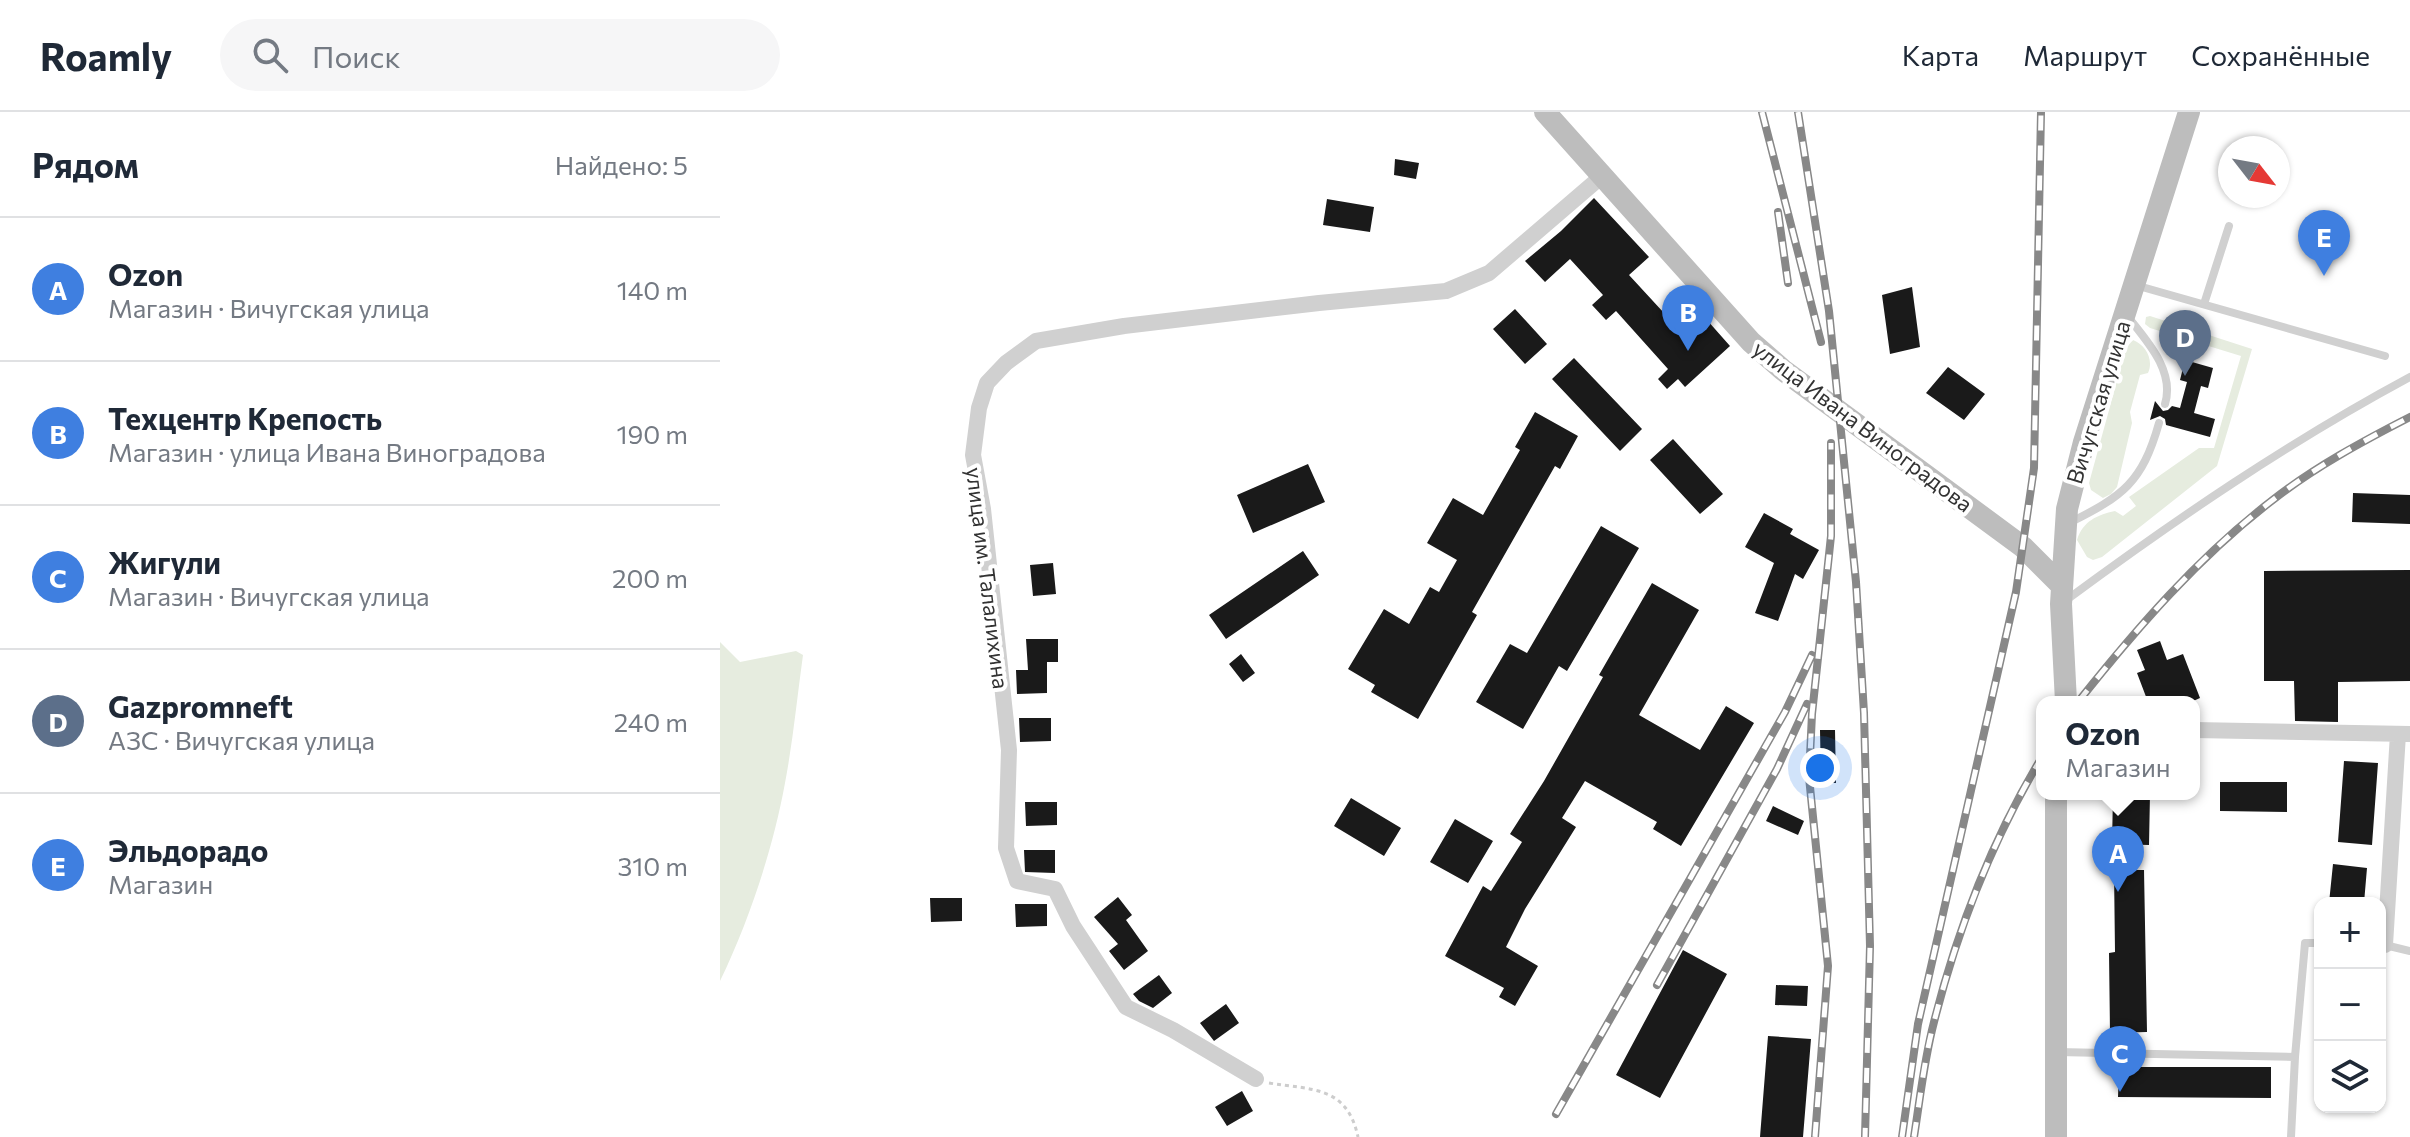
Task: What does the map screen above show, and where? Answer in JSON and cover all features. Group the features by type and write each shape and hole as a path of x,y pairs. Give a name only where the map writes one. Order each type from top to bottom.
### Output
{"main road":[{"name":"улица Ивана Виноградова","path":"1545,112 1751,342 1783,370 2023,547 2062,595"},
{"name":"Вичугская улица","path":"2066,696 2062,595 2065,525 2084,442 2189,112"},
{"path":"2056,800 2056,1137"}],"street":[{"name":"улица им. Талалихина","path":"1256,1079 1173,1030 1126,1007 1073,926 1055,889 1017,881 1006,848 1009,750 983,509 973,455 979,408 987,383 1006,363 1036,341 1124,326 1446,291 1489,273 1602,176"},
{"path":"2200,730 2404,734 2386,915"}],"lane":[{"path":"2204,304 2229,226"},
{"path":"2134,285 2385,356"},
{"path":"2125,313 2160,363 2166,377 2168,394 2165,404"},
{"path":"2062,595 2349,410 2410,377"},
{"path":"2065,525 2113,501 2131,482 2150,453 2159,423"},
{"path":"2291,1137 2305,943 2314,943"},
{"path":"2386,946 2410,951"},
{"path":"2056,1052 2295,1057"}],"path":[{"path":"1256,1079 1331,1094 1346,1104 1358,1137"}],"shaded area":[{"path":"2146,317 2252,349 2217,466 2102,557 2093,560 2087,557 2077,540 2087,524 2115,511 2123,516 2136,506 2129,497 2199,448 2214,448 2241,356 2150,328 2145,324"},
{"path":"2133,340 2142,345 2148,354 2150,368 2148,373 2140,375 2117,487 2103,498 2091,490 2089,483 2126,348"},
{"path":"720,642 740,662 796,651 803,655 788,767 774,833 750,909 720,981"}],"building":[{"path":"1395,159 1419,163 1416,179 1394,175"},
{"path":"1594,198 1649,257 1629,275 1687,338 1707,320 1730,346 1685,387 1678,379 1667,389 1658,379 1668,369 1616,311 1606,320 1592,305 1603,295 1570,259 1545,282 1525,261"},
{"path":"1327,199 1374,207 1370,232 1323,225"},
{"path":"1912,287 1920,347 1890,354 1882,295"},
{"path":"1515,309 1547,344 1525,364 1493,329"},
{"path":"1574,358 1642,429 1620,451 1552,379"},
{"path":"2185,360 2213,368 2208,388 2201,386 2194,413 2215,419 2210,437 2166,425 2165,419 2160,416 2150,420 2155,401 2163,411 2172,406 2180,408 2187,382 2180,380"},
{"path":"1948,367 1985,394 1964,420 1926,393"},
{"path":"1535,412 1578,436 1560,469 1555,466 1472,612 1477,615 1418,719 1371,692 1375,685 1348,669 1384,609 1409,624 1430,587 1439,592 1457,560 1427,543 1453,498 1483,515 1520,450 1515,447"},
{"path":"1673,439 1723,494 1700,514 1650,460"},
{"path":"1308,464 1325,502 1253,533 1237,495"},
{"path":"2353,493 2410,495 2410,524 2352,522"},
{"path":"1764,513 1793,529 1790,534 1819,550 1803,579 1795,574 1778,621 1755,613 1774,563 1745,547"},
{"path":"1601,526 1639,548 1567,671 1559,666 1523,729 1476,702 1510,644 1527,653"},
{"path":"1303,551 1319,575 1226,639 1209,615"},
{"path":"1053,563 1056,594 1033,596 1030,565"},
{"path":"2410,570 2410,681 2338,682 2338,722 2295,721 2294,681 2264,681 2264,571"},
{"path":"1652,583 1699,610 1639,715 1700,750 1726,706 1754,723 1681,846 1653,829 1657,822 1585,781 1562,818 1576,827 1525,909 1506,947 1538,966 1515,1006 1499,997 1504,988 1445,956 1483,886 1491,891 1522,842 1510,834 1603,677 1599,675"},
{"path":"1026,639 1058,639 1058,662 1047,662 1047,693 1017,694 1016,670 1028,670"},
{"path":"2160,641 2167,660 2183,654 2199,696 2146,696 2137,673 2145,670 2137,650"},
{"path":"1241,654 1255,673 1243,682 1229,664"},
{"path":"1019,718 1051,718 1051,741 1020,742"},
{"path":"1820,730 1835,730 1836,783 1821,783"},
{"path":"2344,761 2378,763 2372,845 2338,842"},
{"path":"2220,782 2287,782 2287,812 2220,811"},
{"path":"1351,798 1401,828 1384,856 1334,826"},
{"path":"2113,800 2150,800 2149,845 2112,844"},
{"path":"1025,802 1057,802 1057,825 1026,826"},
{"path":"1773,806 1804,821 1798,835 1766,821"},
{"path":"1455,819 1493,841 1468,883 1430,862"},
{"path":"1024,850 1055,850 1055,873 1025,872"},
{"path":"2333,864 2367,868 2365,897 2330,897"},
{"path":"2114,870 2144,870 2147,1032 2110,1033 2109,953 2115,952"},
{"path":"1118,897 1132,915 1126,920 1148,951 1124,970 1109,951 1118,944 1094,917"},
{"path":"930,898 962,898 962,921 931,922"},
{"path":"1015,904 1047,904 1047,926 1016,927"},
{"path":"1683,950 1727,974 1660,1098 1616,1075"},
{"path":"1159,975 1172,993 1153,1008 1133,994"},
{"path":"1776,985 1808,986 1807,1006 1775,1005"},
{"path":"1226,1004 1239,1023 1214,1041 1200,1023"},
{"path":"1768,1036 1811,1039 1803,1137 1760,1137"},
{"path":"2119,1067 2271,1067 2271,1098 2118,1097"},
{"path":"1242,1091 1253,1111 1227,1126 1215,1107"}],"railway":[{"path":"1762,112 1821,342"},
{"path":"1798,112 1829,311 1856,582 1864,713 1870,946 1865,1137"},
{"path":"1902,1137 1918,1024 2016,592 2034,468 2041,112"},
{"path":"1778,212 1788,283"},
{"path":"2083,696 2170,594 2246,521 2323,465 2410,417"},
{"path":"1815,1137 1828,966 1809,777 1812,714 1831,536 1831,443"},
{"path":"1556,1114 1785,712 1812,655"},
{"path":"1657,985 1777,769 1807,704"},
{"path":"1914,1137 1931,1036 1965,920 1992,852 2036,767"}],"place":[{"name":"Эльдорадо","path":"2324,276"},
{"name":"Техцентр Крепость","path":"1688,351"},
{"name":"Gazpromneft","path":"2185,376"},
{"name":"Ozon","path":"2118,892"},
{"name":"Жигули","path":"2120,1092"}]}
